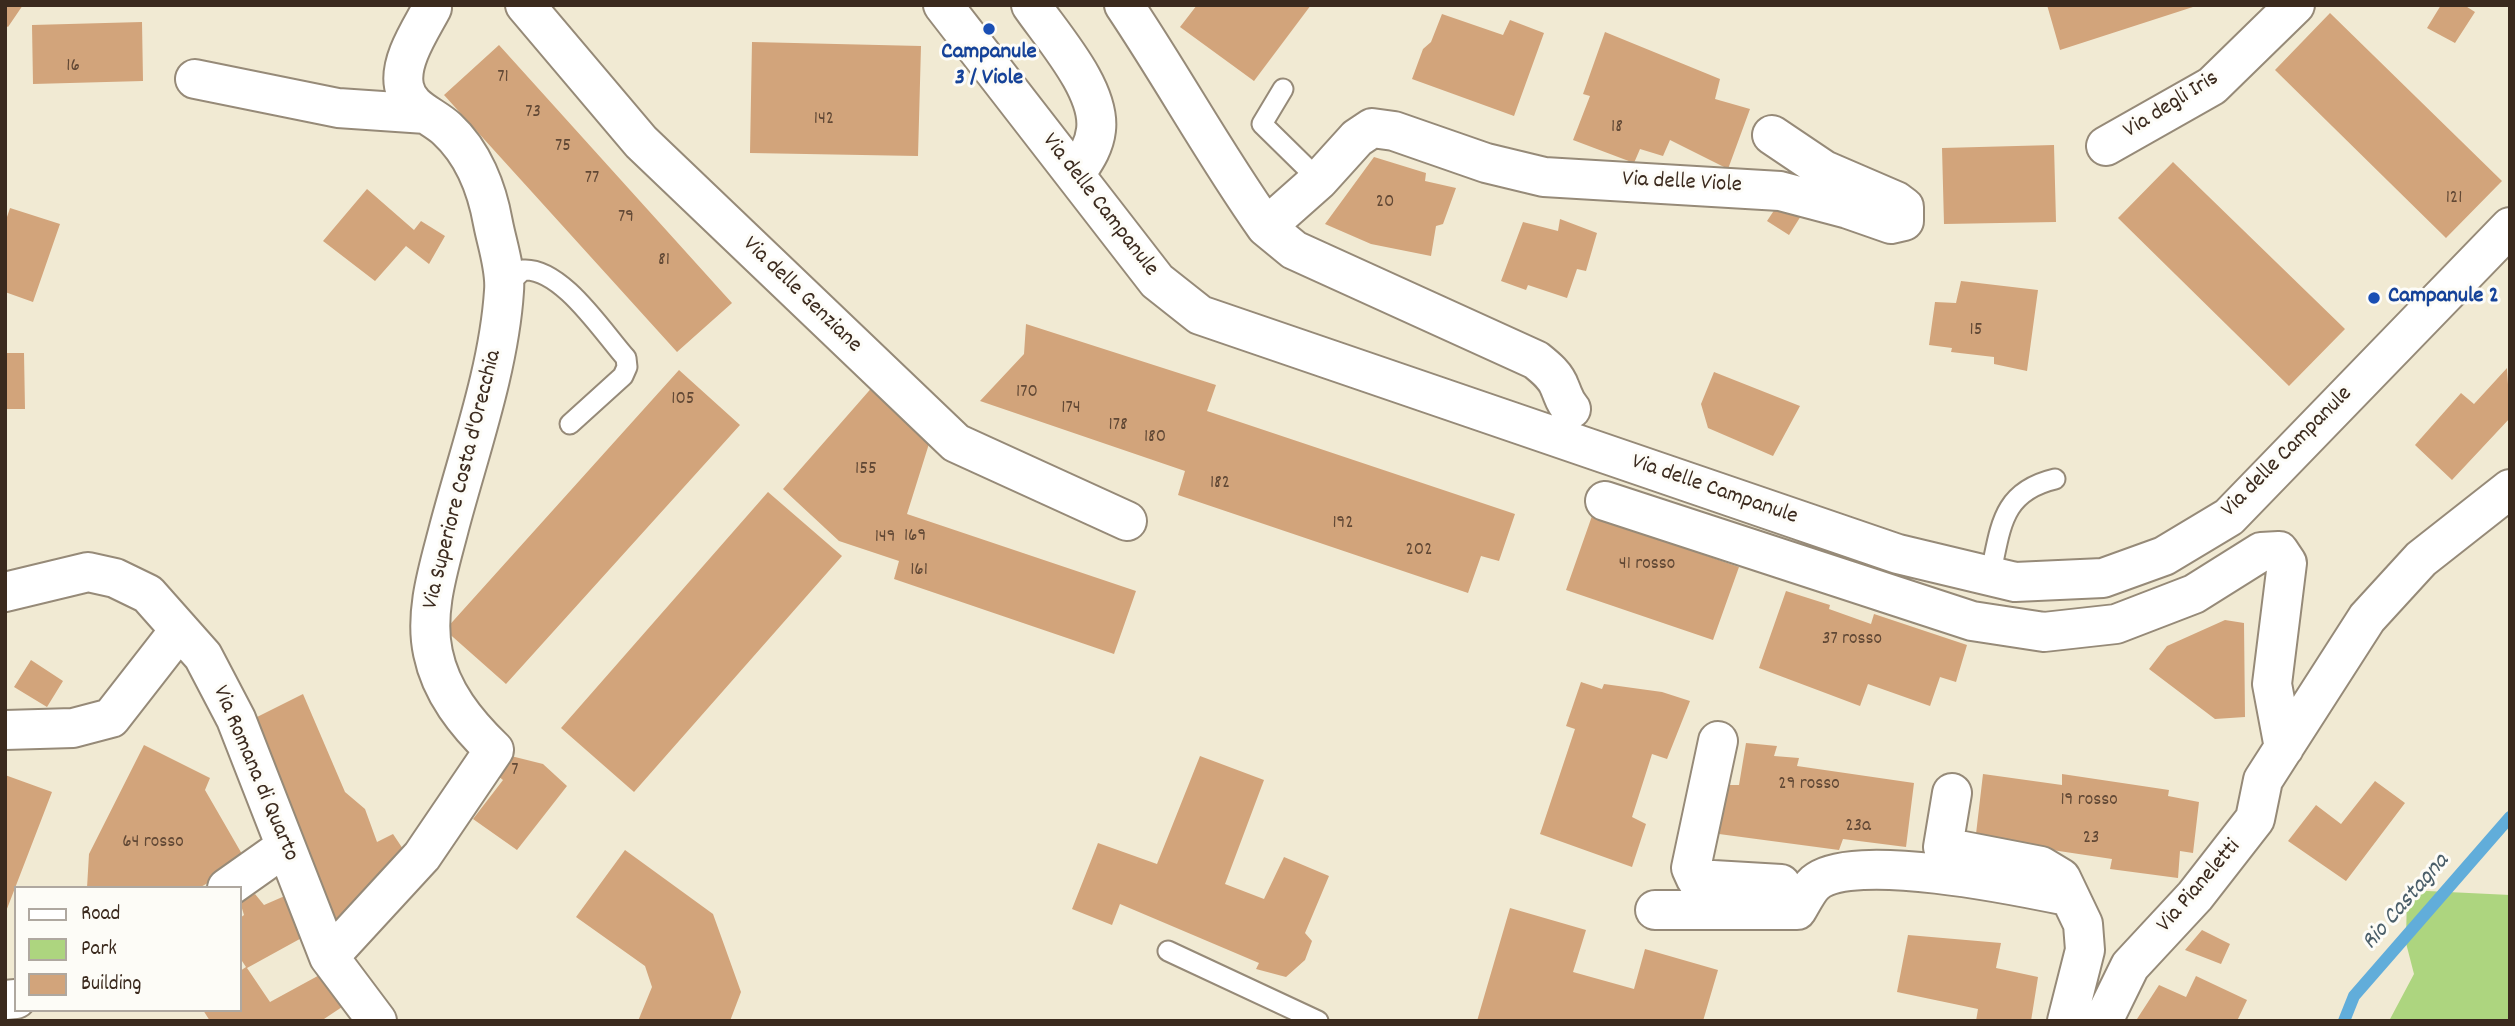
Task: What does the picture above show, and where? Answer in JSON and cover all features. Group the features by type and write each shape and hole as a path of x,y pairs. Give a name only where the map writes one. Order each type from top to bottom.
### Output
{"street":[{"name":"Via delle Genziane","path":"525,5 641,142 956,443 1127,521"},
{"name":"Via delle Campanule","path":"943,5 1157,281 1200,315 1898,554 2015,582 2102,578 2164,556 2230,517 2510,227"},
{"path":"1031,5 1086,84 1093,106 1097,128 1092,148 1075,175"},
{"path":"1124,5 1174,79 1229,174 1266,226 1293,250 1536,360 1551,373 1560,386 1564,401 1571,408"},
{"name":"Via degli Iris","path":"2106,146 2212,86 2295,5"},
{"name":"Via Superiore Costa d'Orecchia","path":"330,957 422,856 494,750 453,704 433,654 430,620 441,561 500,331 505,287 492,213 471,159 448,130 408,101 404,73 416,37 432,8"},
{"path":"195,79 338,108 426,114"},
{"name":"Via delle Viole","path":"1266,226 1319,180 1357,138 1372,128 1394,131 1486,163 1544,177 1758,188 1814,199 1891,224 1904,221 1904,207 1896,201 1824,170 1772,135"},
{"name":"Via Pianeletti","path":"2103,1021 2130,966 2195,896 2255,820 2263,780 2367,618 2421,559 2510,489"},
{"path":"1605,501 1972,621 2044,632 2116,624 2194,594 2261,552 2279,551 2287,563 2272,684 2284,748"},
{"name":"Via Romana di Quarto","path":"5,592 88,572 115,578 148,594 178,632 202,656 236,719 330,957 377,1021"},
{"path":"5,730 73,728 111,718 178,632"},
{"path":"1718,741 1691,868 1696,879 1773,885 1815,883 1840,872 1870,869 1988,881 2067,896"},
{"path":"1952,793 1943,846 2041,866 2061,878 2067,896 2083,924 2085,950 2067,1021"},
{"path":"230,886 285,846"},
{"path":"1655,910 1797,910 1815,883"}],"lane":[{"path":"1283,89 1262,124 1319,180"},
{"path":"505,287 523,270 546,273 560,283 626,358 627,367 623,376 570,424"},
{"path":"1990,576 2005,513 2031,485 2055,479"},
{"path":"1168,951 1318,1021"}],"green space":[{"path":"2407,890 2510,895 2510,1021 2389,1021 2414,974 2406,943"}],"building":[{"path":"5,5 23,5 8,27 5,25"},
{"path":"1197,5 1311,5 1254,81 1180,27"},
{"path":"2047,5 2196,5 2196,6 2060,50"},
{"path":"2441,5 2464,5 2475,12 2455,43 2427,28"},
{"path":"2330,13 2502,181 2446,238 2275,70"},
{"path":"1442,14 1503,35 1510,20 1544,33 1514,116 1412,79 1423,49 1431,42"},
{"path":"142,22 143,81 33,84 32,25"},
{"path":"1605,32 1720,79 1715,99 1750,109 1728,169 1670,140 1663,156 1640,149 1634,163 1573,140 1590,96 1583,94"},
{"path":"752,42 921,46 918,156 750,153"},
{"path":"499,45 732,303 677,352 444,95"},
{"path":"2054,145 2056,222 1944,224 1942,148"},
{"path":"1374,157 1426,173 1425,181 1456,188 1443,224 1436,226 1431,256 1371,244 1325,224"},
{"path":"2173,162 2345,329 2289,386 2118,218"},
{"path":"367,189 414,230 421,221 445,236 429,264 406,246 375,281 323,241"},
{"path":"1783,197 1809,203 1789,235 1767,221"},
{"path":"10,208 60,224 33,302 5,292 5,223"},
{"path":"1560,219 1597,233 1586,271 1577,269 1567,298 1528,285 1526,290 1501,281 1523,222 1558,231"},
{"path":"1961,281 2038,290 2027,371 1994,364 1994,357 1951,352 1952,348 1929,345 1935,302 1956,303"},
{"path":"1026,324 1216,385 1207,411 1515,514 1499,561 1481,556 1468,593 1178,495 1185,471 980,401 1024,354"},
{"path":"5,353 24,353 25,409 5,409"},
{"path":"2507,368 2510,418 2452,480 2415,445 2461,393 2474,404"},
{"path":"679,370 740,425 506,684 445,630"},
{"path":"1714,372 1800,406 1773,456 1708,428 1701,404"},
{"path":"875,384 933,431 907,514 1136,591 1114,654 894,579 899,561 839,541 783,489"},
{"path":"768,492 842,556 634,792 561,728"},
{"path":"1592,516 1739,567 1713,640 1566,590"},
{"path":"1786,591 1830,605 1829,609 1871,624 1874,614 1967,645 1956,682 1940,677 1930,706 1868,684 1860,706 1759,668"},
{"path":"2225,620 2244,623 2245,717 2215,719 2149,669 2167,646"},
{"path":"31,660 63,681 47,707 14,687"},
{"path":"1581,682 1602,689 1604,684 1662,692 1690,701 1667,759 1652,754 1632,817 1646,824 1632,867 1540,834 1575,729 1566,726"},
{"path":"303,694 345,792 365,809 377,842 393,834 407,855 334,926 253,719"},
{"path":"1746,743 1777,746 1774,756 1799,758 1797,766 1914,783 1906,847 1843,839 1839,850 1719,834 1726,785 1739,785"},
{"path":"144,745 210,778 205,790 246,861 202,886 87,886 89,854"},
{"path":"511,756 543,764 567,786 517,850 473,819 503,780 493,772"},
{"path":"1200,756 1264,780 1225,884 1264,899 1284,857 1329,876 1305,933 1312,941 1305,960 1286,977 1256,969 1259,963 1120,904 1112,925 1072,909 1098,843 1157,864"},
{"path":"1983,774 2062,785 2062,774 2169,790 2168,796 2199,802 2193,853 2180,851 2178,878 2110,869 2112,859 1999,842 1976,834"},
{"path":"5,775 52,792 5,914"},
{"path":"2375,781 2405,803 2346,881 2288,841 2316,805 2341,824"},
{"path":"625,850 713,914 741,992 730,1021 638,1021 652,987 645,966 576,917"},
{"path":"255,894 264,905 287,895 307,935 247,968 270,1002 325,972 345,1005 321,1021 210,1021 204,1012 242,1012 242,970 246,967 242,961 242,901"},
{"path":"1510,908 1586,930 1573,972 1634,989 1645,949 1718,970 1703,1021 1477,1021"},
{"path":"2202,930 2230,944 2221,964 2185,950"},
{"path":"1908,935 2001,943 1996,968 2038,977 2031,1021 1976,1021 1978,1009 1897,992"},
{"path":"2196,976 2247,1000 2237,1021 2137,1019 2159,985 2186,997"}],"waterway":[{"name":"Rio Castagna","path":"2344,1021 2354,996 2510,817"}],"place":[{"name":"Campanule 3 / Viole","path":"989,29"},
{"name":"Campanule 2","path":"2374,298"}]}
